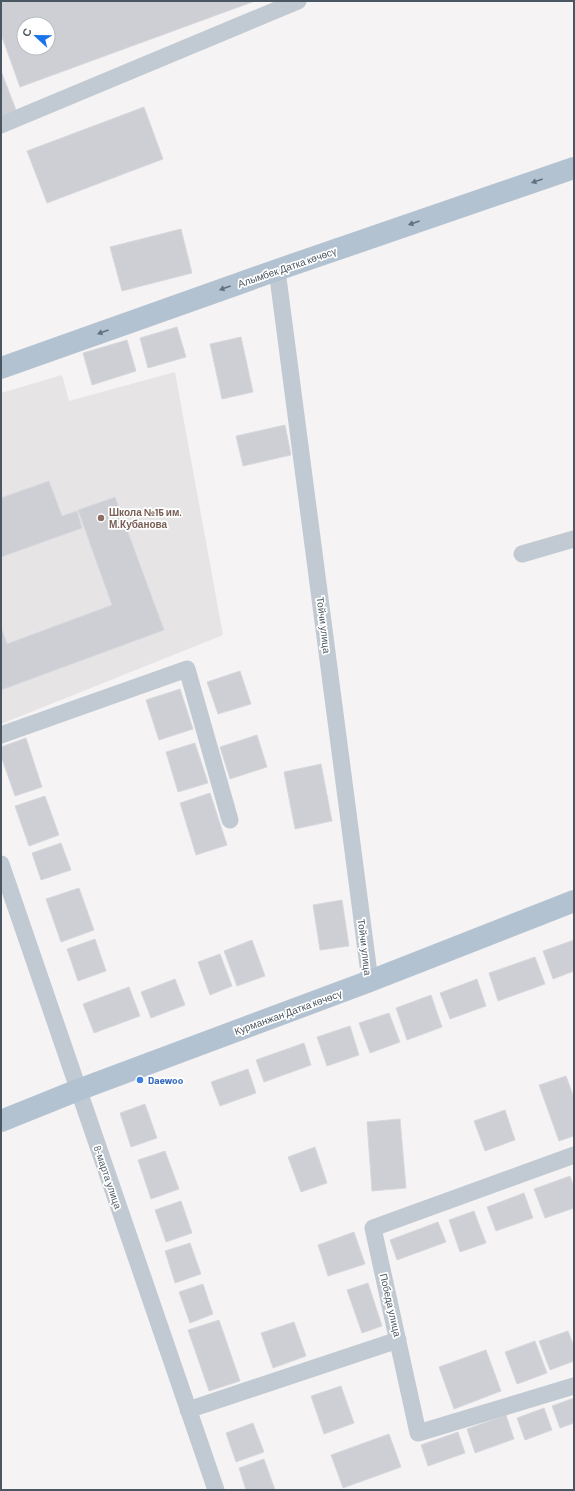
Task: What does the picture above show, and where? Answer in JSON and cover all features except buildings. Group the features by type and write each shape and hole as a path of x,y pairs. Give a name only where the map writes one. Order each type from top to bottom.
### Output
{"main road":[{"name":"Алымбек Датка көчөсү","path":"1,368 277,270 574,168"},
{"name":"Курманжан Датка көчөсү","path":"1,1121 78,1090 370,981 574,901"}],"street":[{"path":"1,125 298,1"},
{"name":"Тойчи улица","path":"277,270 370,981"},
{"path":"522,554 574,539"},
{"path":"1,735 187,669 230,820"},
{"name":"8-марта улица","path":"1,864 216,1490"},
{"name":"Победа улица","path":"574,1155 373,1228 418,1433 574,1386"},
{"path":"188,1410 398,1340"}],"shaded area":[{"name":"Школа №15 им. М.Кубанова","path":"175,372 223,635 1,724 1,393 62,375 69,401"}],"place":[{"name":"Школа №15 им. М.Кубанова","path":"101,518"},
{"name":"Daewoo","path":"140,1080"}]}
